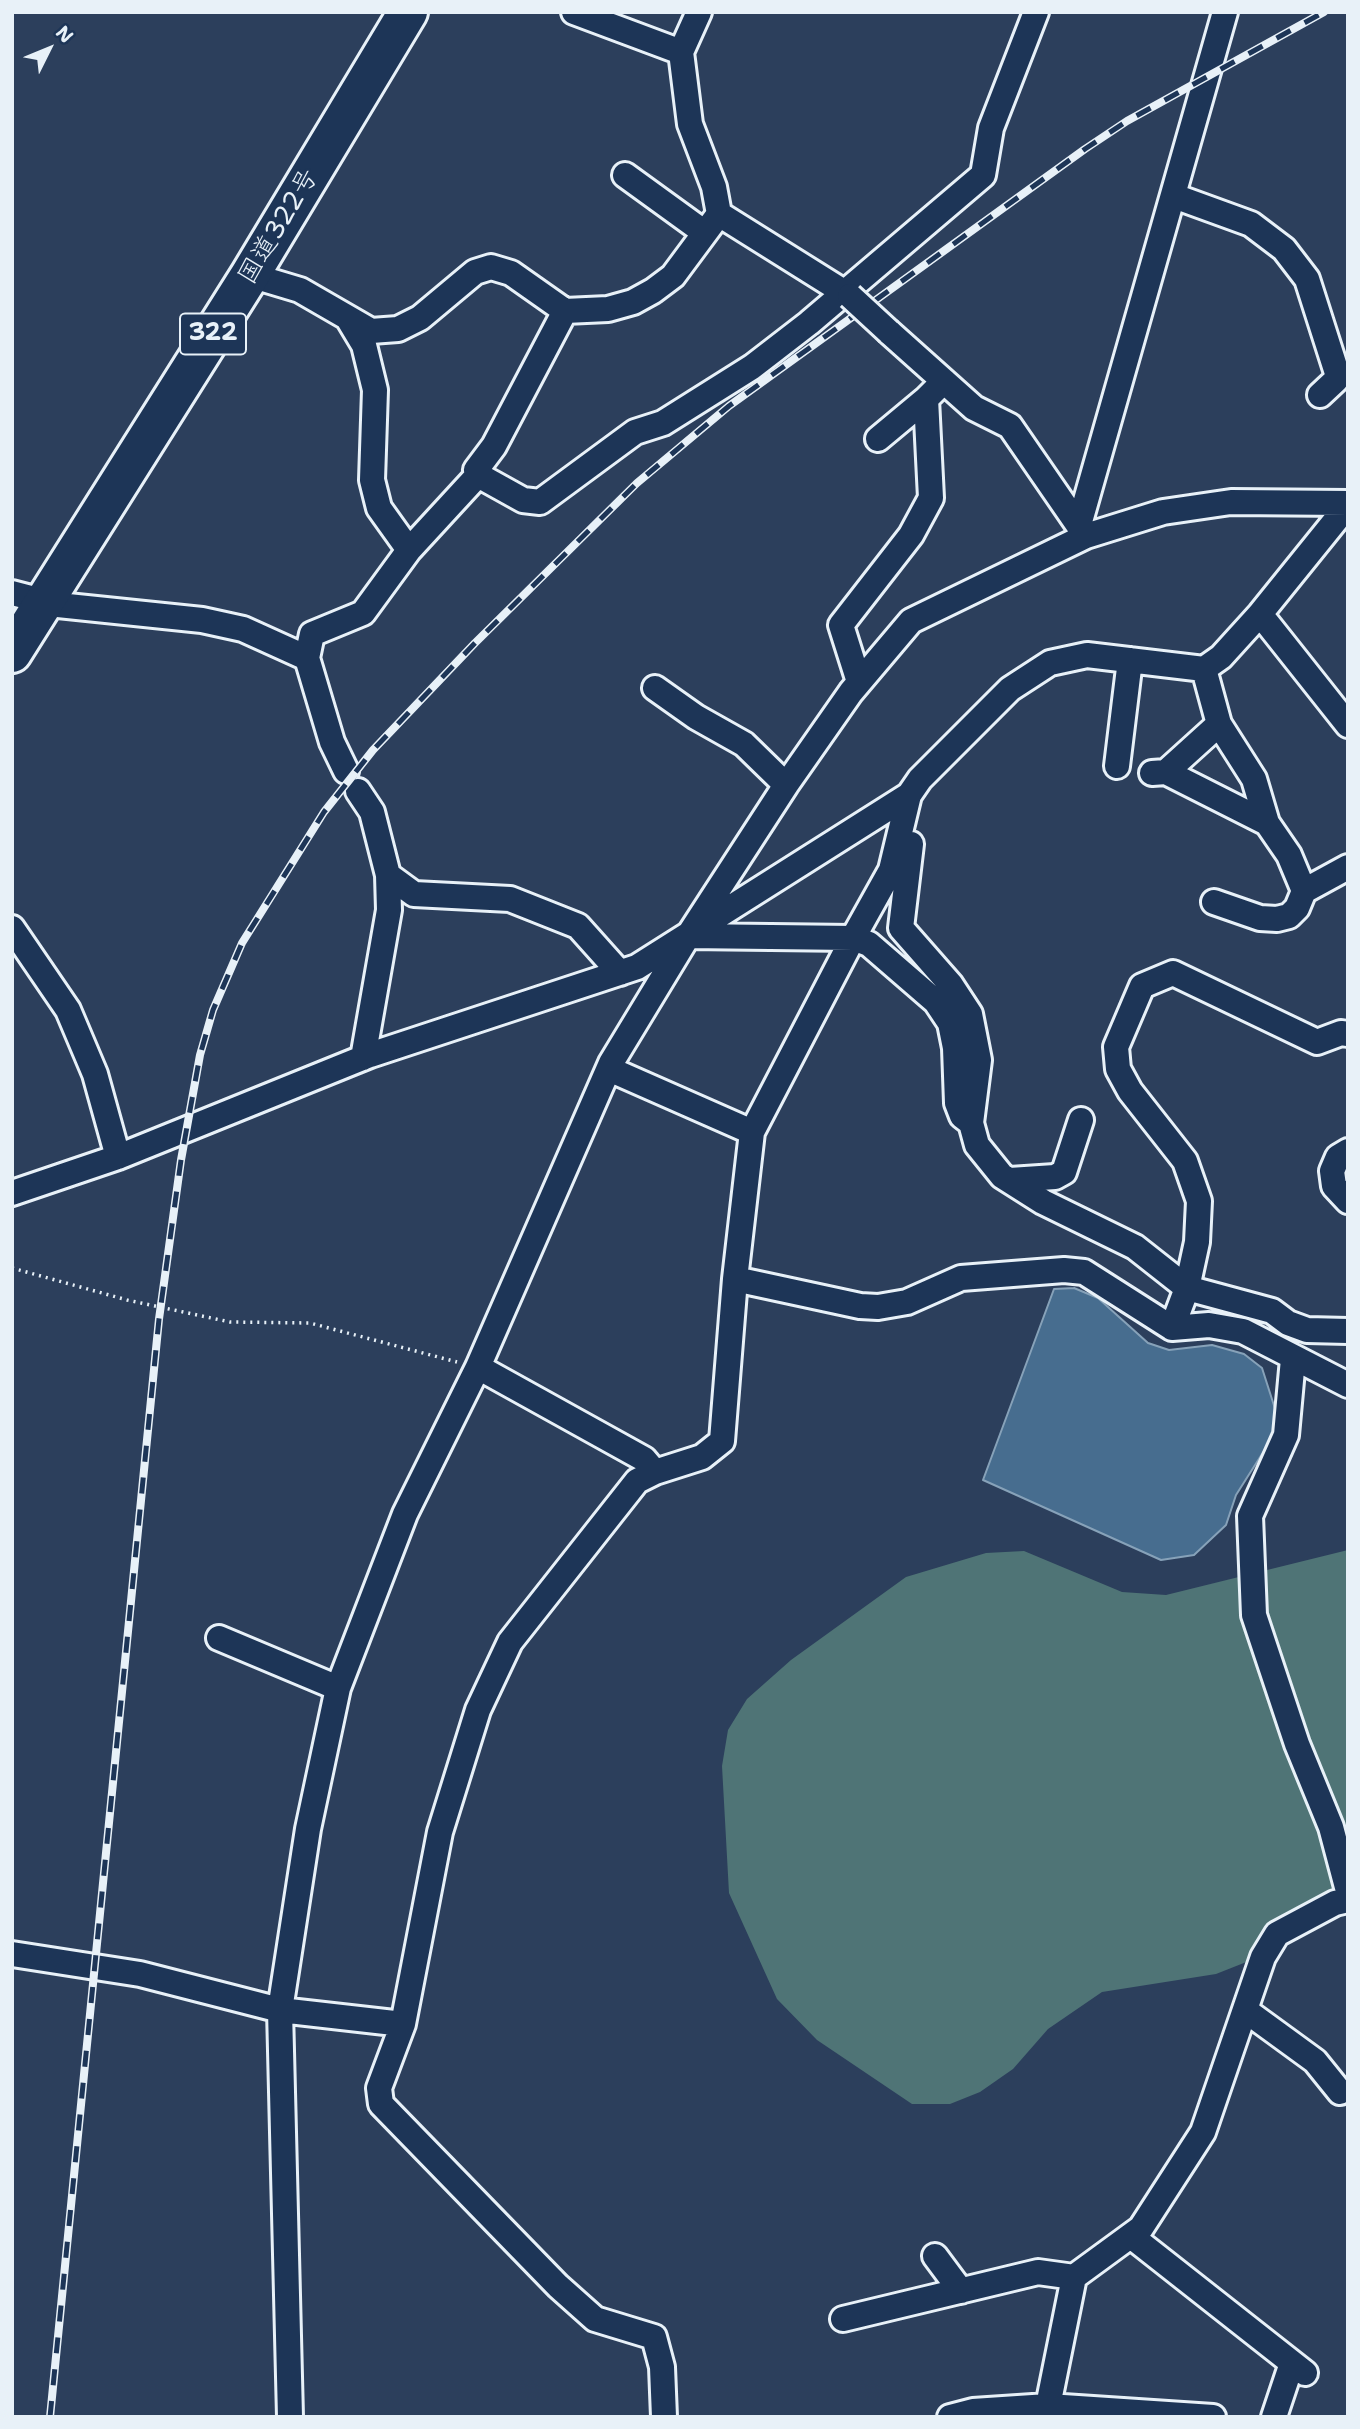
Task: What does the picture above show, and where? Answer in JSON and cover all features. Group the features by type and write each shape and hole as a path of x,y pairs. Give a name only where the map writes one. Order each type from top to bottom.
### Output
{"highway":[{"name":"国道322号","path":"12,653 28,597 250,275 408,12"}],"street":[{"path":"574,12 681,52"},
{"path":"250,275 300,290 371,331 398,329 420,318 475,272 491,267 511,274 565,311 608,309 633,302 673,276 712,224 714,187 690,124 681,52 699,12"},
{"path":"565,311 494,446 476,470 478,475 523,500 540,502 635,432 663,424 752,367 846,294 983,175 991,128 1036,12"},
{"path":"1082,531 1174,196 1228,14"},
{"path":"625,175 846,294 974,408 1010,426 1082,531"},
{"path":"1174,196 1251,224 1284,249 1307,279 1337,373 1336,380 1320,395"},
{"path":"347,316 364,345 375,390 372,480 379,508 409,550"},
{"path":"878,439 944,381"},
{"path":"859,682 841,625 911,535 931,498 926,399"},
{"path":"363,1058 389,910 388,875 372,812 332,742 307,657 312,634 363,613 409,550 478,475"},
{"path":"290,2417 280,2010 308,1829 338,1688 405,1514 478,1367 609,1069 688,936 786,785 859,682 911,621 1082,531 1163,512 1231,502 1348,504"},
{"path":"664,2417 662,2367 654,2337 595,2319 558,2286 381,2104 379,2088 403,2024 440,1832 484,1699 510,1642 555,1581 637,1481 655,1472 702,1457 722,1441 752,1132 891,870 909,796 920,779 1010,689 1050,663 1087,655 1204,669 1221,657 1261,614 1348,504"},
{"path":"28,597 216,623 243,629 307,657"},
{"path":"1261,614 1348,725"},
{"path":"1117,766 1130,660"},
{"path":"1204,669 1219,724 1254,779 1268,822 1289,855 1304,891"},
{"path":"655,688 696,717 744,744 786,785"},
{"path":"1219,724 1158,772 1268,822"},
{"path":"12,1193 118,1157 363,1058 637,967 909,796"},
{"path":"909,796 915,818 901,928 951,985 970,1014 979,1059 971,1123 977,1145 1010,1180 1043,1202 1135,1247 1188,1288 1272,1311 1288,1323 1307,1330 1348,1331"},
{"path":"1214,902 1260,918 1277,919 1289,916 1297,908 1304,891 1348,867"},
{"path":"388,875 414,894 510,899 578,926 620,972"},
{"path":"12,928 68,1010 96,1074 118,1157"},
{"path":"688,936 853,938 869,944 936,1002 950,1023 956,1048 957,1103 962,1115 971,1123"},
{"path":"1172,1328 1188,1288 1199,1202 1185,1161 1130,1091 1118,1069 1115,1047 1142,986 1173,973 1317,1042 1341,1033 1348,1034"},
{"path":"609,1069 752,1132"},
{"path":"1010,1180 1055,1177 1064,1171 1081,1121"},
{"path":"1348,1151 1338,1157 1332,1171 1334,1186 1348,1201"},
{"path":"736,1279 860,1306 878,1307 907,1302 961,1278 1064,1270 1084,1272 1172,1328 1209,1325 1243,1331 1348,1385"},
{"path":"1293,1359 1286,1435 1250,1516 1254,1615 1297,1744 1331,1827 1348,1891"},
{"path":"478,1367 644,1459 655,1472"},
{"path":"219,1638 338,1688"},
{"path":"1048,2406 1074,2277 1141,2228 1203,2132 1263,1957 1277,1934 1335,1903 1348,1900"},
{"path":"12,1954 139,1974 280,2010 403,2024"},
{"path":"1245,2010 1315,2061 1340,2092"},
{"path":"1131,2236 1298,2368 1274,2417"},
{"path":"935,2256 961,2291"},
{"path":"843,2319 1038,2272 1074,2277"},
{"path":"950,2417 973,2411 1048,2406 1091,2412 1213,2417"}],"path":[{"path":"12,1268 127,1300 230,1322 310,1324 478,1367"}],"green space":[{"path":"1348,1550 1348,1876 1298,1932 1259,1957 1216,1974 1102,1992 1048,2029 1013,2069 980,2092 950,2104 912,2104 817,2040 777,1999 729,1893 722,1766 728,1730 747,1699 791,1660 906,1577 986,1553 1024,1551 1122,1592 1166,1595"}],"water":[{"path":"1074,1288 1098,1298 1148,1343 1169,1350 1212,1345 1244,1354 1262,1368 1278,1418 1269,1443 1236,1495 1226,1525 1194,1555 1161,1560 983,1480 1054,1289"}],"railway":[{"path":"50,2417 159,1319 181,1160 200,1055 213,1010 242,943 324,812 373,750 475,643 637,483 729,406 1085,149 1127,121 1324,12"}]}
